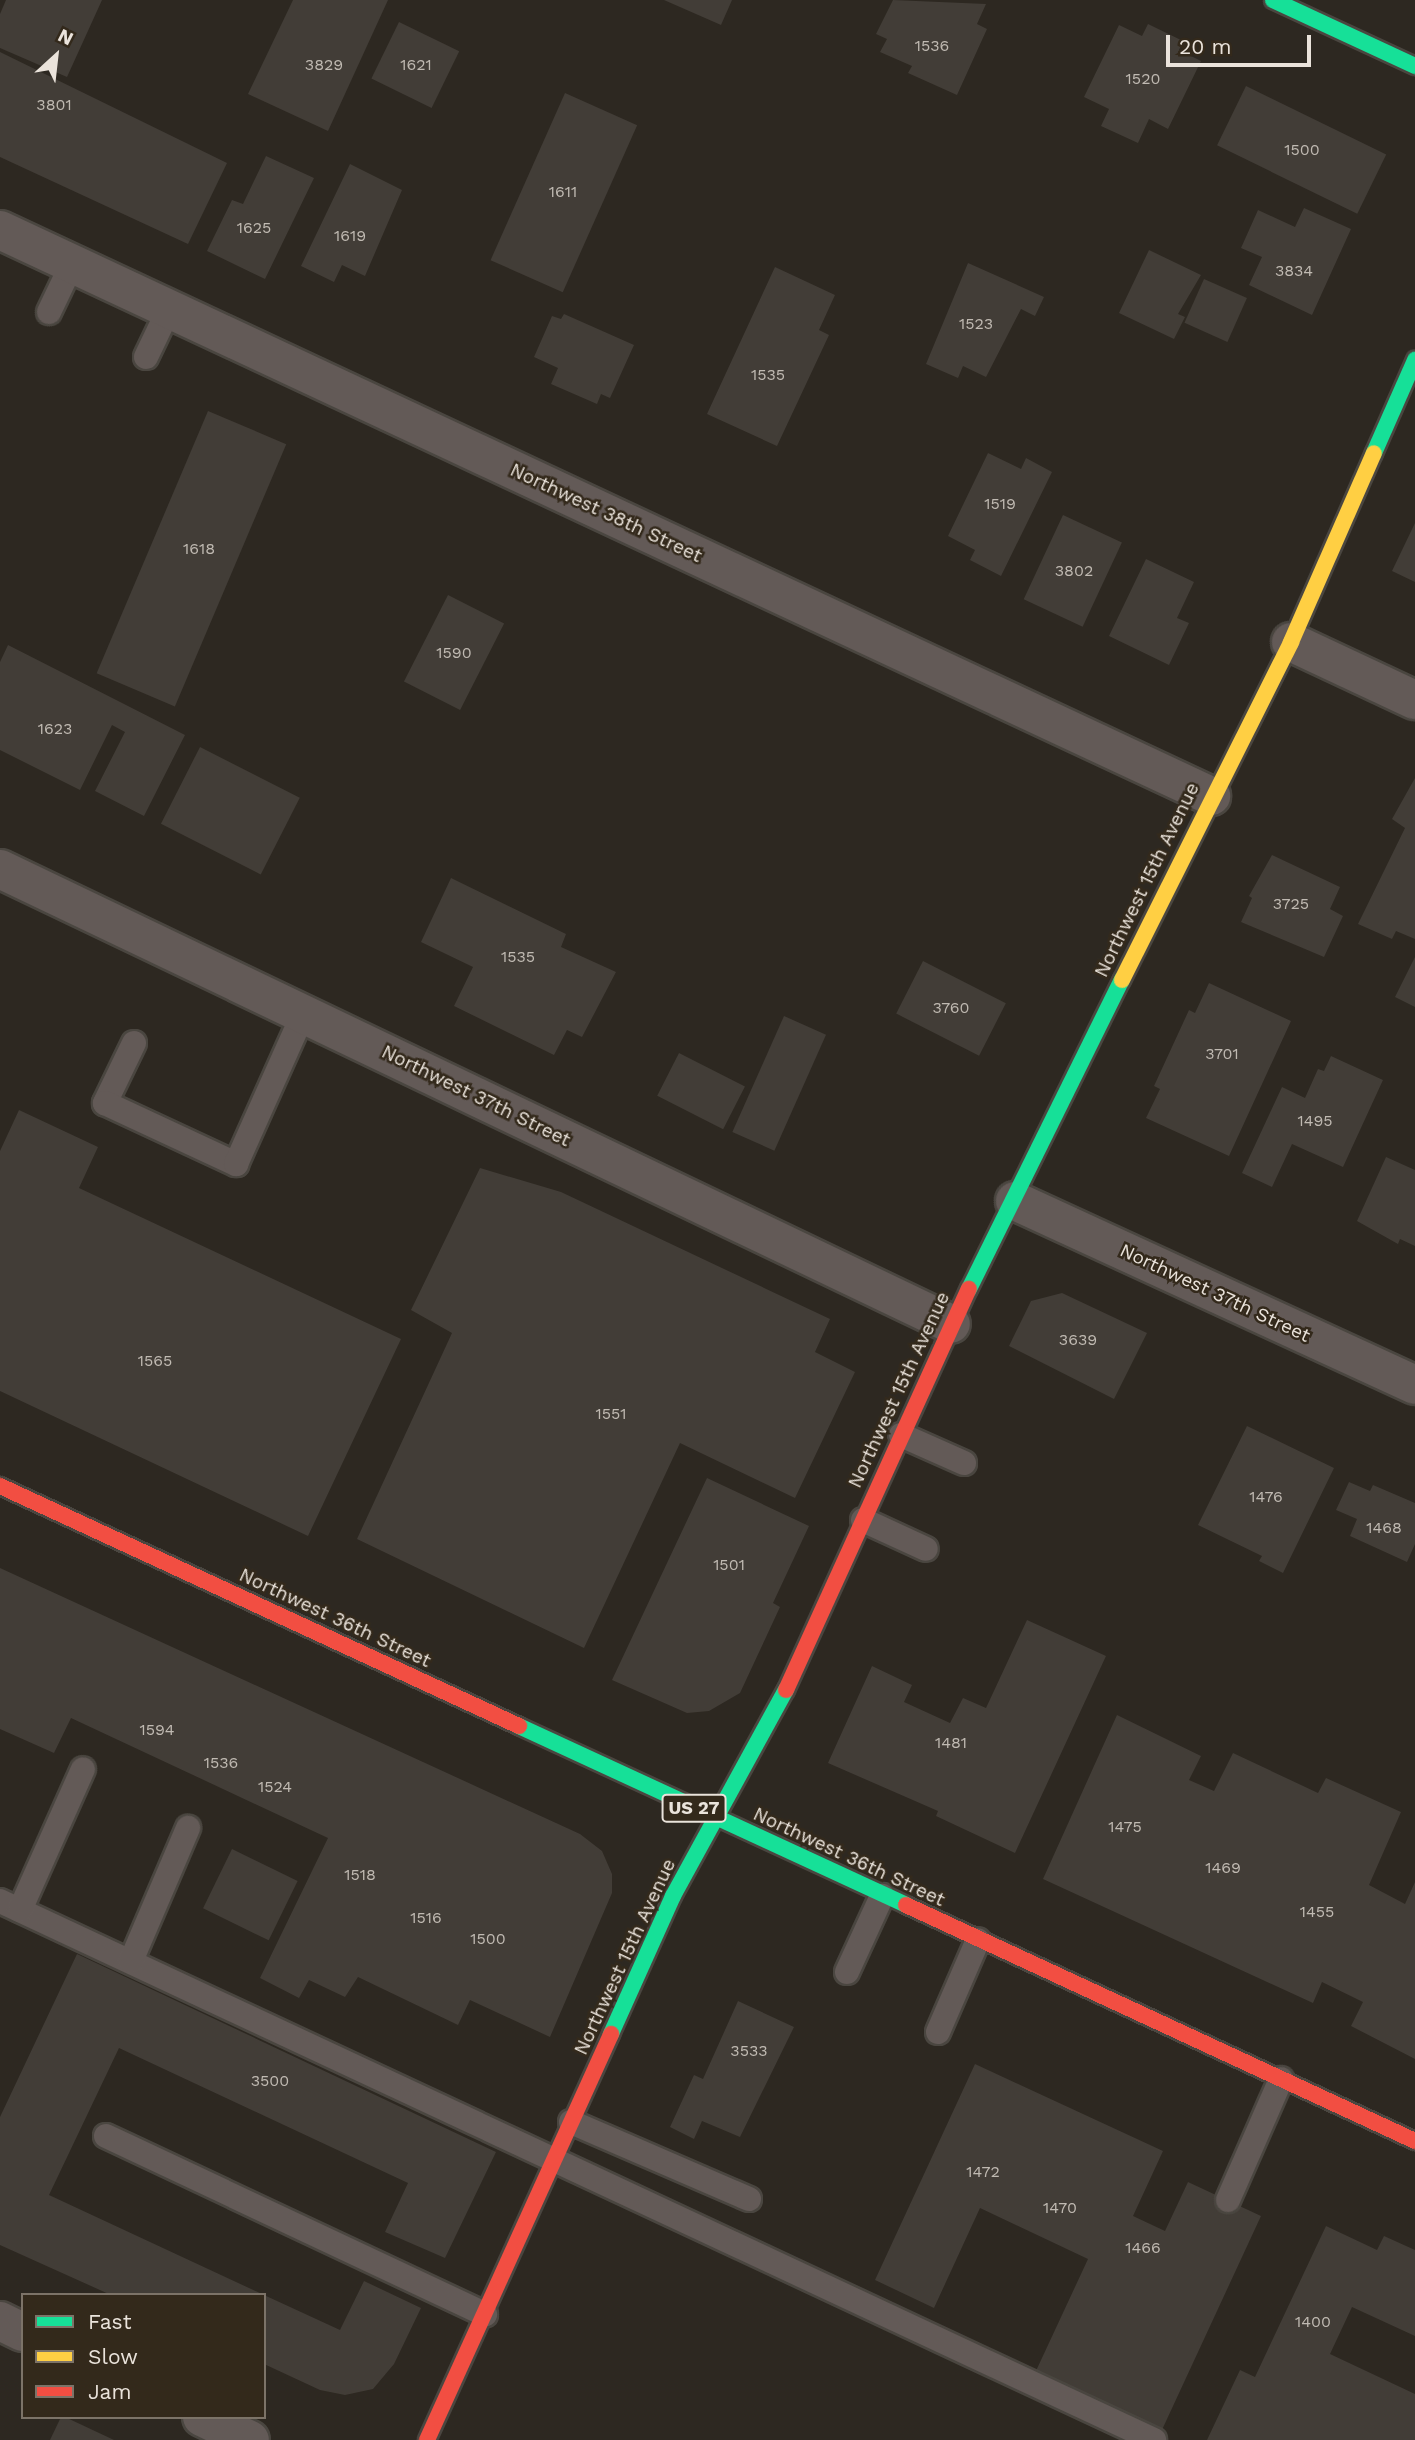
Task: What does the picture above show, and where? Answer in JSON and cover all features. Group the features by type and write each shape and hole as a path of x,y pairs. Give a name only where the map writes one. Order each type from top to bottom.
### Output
{"street":[{"path":"1273,0 1415,66"},
{"name":"Northwest 38th Street","path":"0,230 1211,796"},
{"name":"Northwest 15th Avenue","path":"427,2440 674,1896 774,1717 951,1324 1015,1201 1211,796 1291,642 1415,360"},
{"path":"1291,642 1415,700"},
{"name":"Northwest 37th Street","path":"0,869 951,1324"},
{"name":"Northwest 37th Street","path":"1015,1201 1415,1385"},
{"name":"Northwest 36th Street","path":"0,1486 1415,2141"},
{"path":"0,2321 21,2331"},
{"path":"206,2419 250,2440"}],"lane":[{"path":"50,312 72,264"},
{"path":"146,357 169,309"},
{"path":"134,1043 106,1103 236,1164 303,1014"},
{"path":"901,1434 964,1463"},
{"path":"863,1520 926,1549"},
{"path":"83,1769 10,1905 556,2158 1154,2440"},
{"path":"131,1961 188,1828"},
{"path":"847,1972 882,1896"},
{"path":"938,2032 978,1940"},
{"path":"1228,2200 1281,2079"},
{"path":"571,2122 749,2199"},
{"path":"106,2136 485,2314"}],"building":[{"path":"6,0 102,0 67,77 0,48 0,14"},
{"path":"293,0 388,0 328,131 248,94"},
{"path":"664,0 732,0 721,25"},
{"path":"893,0 986,4 977,24 987,29 957,95 908,73 912,66 880,52 887,39 876,34"},
{"path":"399,22 459,51 432,108 371,79"},
{"path":"1148,24 1183,41 1179,50 1201,61 1168,129 1149,119 1138,143 1101,126 1109,109 1084,97 1119,25 1142,36"},
{"path":"0,52 227,163 188,244 0,157"},
{"path":"1246,86 1386,154 1357,214 1217,145"},
{"path":"565,93 637,125 563,292 491,260"},
{"path":"266,156 314,178 265,279 207,251 232,200 243,204"},
{"path":"350,164 402,190 365,276 342,265 334,282 301,266"},
{"path":"1304,208 1351,229 1312,315 1249,285 1262,257 1241,248 1258,210 1295,227"},
{"path":"1149,250 1201,275 1178,314 1185,317 1174,339 1119,313"},
{"path":"968,263 1044,297 1035,316 1021,309 986,377 963,366 958,378 926,364"},
{"path":"775,267 835,295 819,330 829,335 777,446 707,414"},
{"path":"1204,279 1247,298 1227,342 1184,323"},
{"path":"564,314 634,345 610,398 601,394 597,404 551,384 558,368 534,357 552,316 561,319"},
{"path":"208,411 286,444 175,707 97,673"},
{"path":"988,453 1021,469 1026,458 1052,472 1001,576 970,560 975,550 948,536"},
{"path":"1063,515 1122,542 1083,627 1024,599"},
{"path":"1415,523 1415,582 1392,571"},
{"path":"1146,559 1194,582 1177,618 1189,623 1169,665 1109,636"},
{"path":"448,595 504,624 460,710 404,681"},
{"path":"8,645 185,735 144,816 95,791 125,732 112,725 80,790 0,750 0,662"},
{"path":"200,747 300,798 261,874 161,824"},
{"path":"1415,778 1415,939 1396,931 1392,939 1358,924 1405,828 1392,819"},
{"path":"1272,855 1340,887 1330,909 1343,916 1324,957 1241,922 1252,898 1249,896"},
{"path":"451,878 566,934 561,947 616,972 582,1037 567,1030 554,1055 454,1006 473,967 421,942"},
{"path":"1415,957 1415,1007 1395,997"},
{"path":"923,961 1006,1003 979,1056 896,1014"},
{"path":"1209,983 1291,1021 1229,1156 1146,1118 1160,1089 1154,1086 1189,1010 1195,1013"},
{"path":"784,1016 826,1035 774,1151 732,1132"},
{"path":"679,1053 745,1087 723,1129 657,1096"},
{"path":"1331,1056 1383,1080 1343,1167 1292,1144 1272,1187 1242,1173 1282,1087 1305,1098 1318,1069 1324,1071"},
{"path":"19,1110 98,1147 79,1188 401,1339 308,1536 0,1391 0,1151"},
{"path":"1386,1157 1415,1170 1415,1246 1400,1239 1398,1244 1357,1221"},
{"path":"480,1168 561,1192 830,1319 815,1352 855,1372 795,1498 680,1443 584,1648 357,1539 452,1333 411,1310"},
{"path":"1062,1293 1147,1333 1114,1399 1009,1346 1031,1301"},
{"path":"1247,1426 1334,1468 1283,1573 1259,1561 1262,1556 1198,1525"},
{"path":"707,1478 809,1526 773,1603 780,1607 740,1693 709,1711 687,1713 612,1680"},
{"path":"1349,1482 1370,1491 1373,1485 1415,1503 1415,1544 1407,1562 1350,1536 1357,1519 1336,1510"},
{"path":"0,1568 580,1834 602,1851 612,1874 612,1893 550,2037 470,2000 458,2025 358,1977 345,1997 309,1980 299,1998 260,1978 328,1838 71,1718 54,1753 0,1729"},
{"path":"1027,1620 1106,1656 1015,1853 936,1816 938,1811 828,1763 872,1666 912,1685 904,1702 950,1723 963,1698 986,1708"},
{"path":"1117,1715 1201,1756 1189,1780 1214,1791 1233,1753 1318,1793 1326,1778 1401,1812 1369,1885 1405,1904 1415,1882 1415,2059 1351,2026 1363,2002 1322,1982 1313,2003 1043,1879"},
{"path":"232,1849 298,1881 269,1940 203,1908"},
{"path":"77,1954 496,2152 445,2258 385,2232 408,2183 119,2048 49,2195 260,2293 107,2293 0,2245 0,2117"},
{"path":"738,2001 794,2027 740,2137 702,2121 694,2139 670,2127 694,2075 703,2079"},
{"path":"975,2064 1163,2151 1133,2216 1165,2231 1188,2182 1261,2216 1161,2432 1035,2373 1088,2259 980,2208 934,2308 875,2280"},
{"path":"1326,2226 1377,2250 1384,2236 1415,2250 1415,2336 1352,2307 1330,2354 1415,2394 1415,2440 1207,2440 1240,2370 1255,2377"},
{"path":"364,2281 421,2308 394,2364 373,2389 345,2395 320,2390 266,2365 266,2296 340,2330"},
{"path":"60,2419 69,2419 114,2440 50,2440"}],"traffic: fast":[{"path":"1273,0 1415,66"},
{"path":"1374,453 1415,360"},
{"path":"969,1289 1122,980"},
{"path":"611,2034 673,1896 786,1690"},
{"path":"519,1726 906,1905"}],"traffic: slow":[{"path":"1122,980 1291,642 1374,453"}],"traffic: jam":[{"path":"786,1690 969,1289"},
{"path":"0,1486 519,1726"},
{"path":"906,1905 1415,2141"},
{"path":"427,2440 611,2034"}]}
